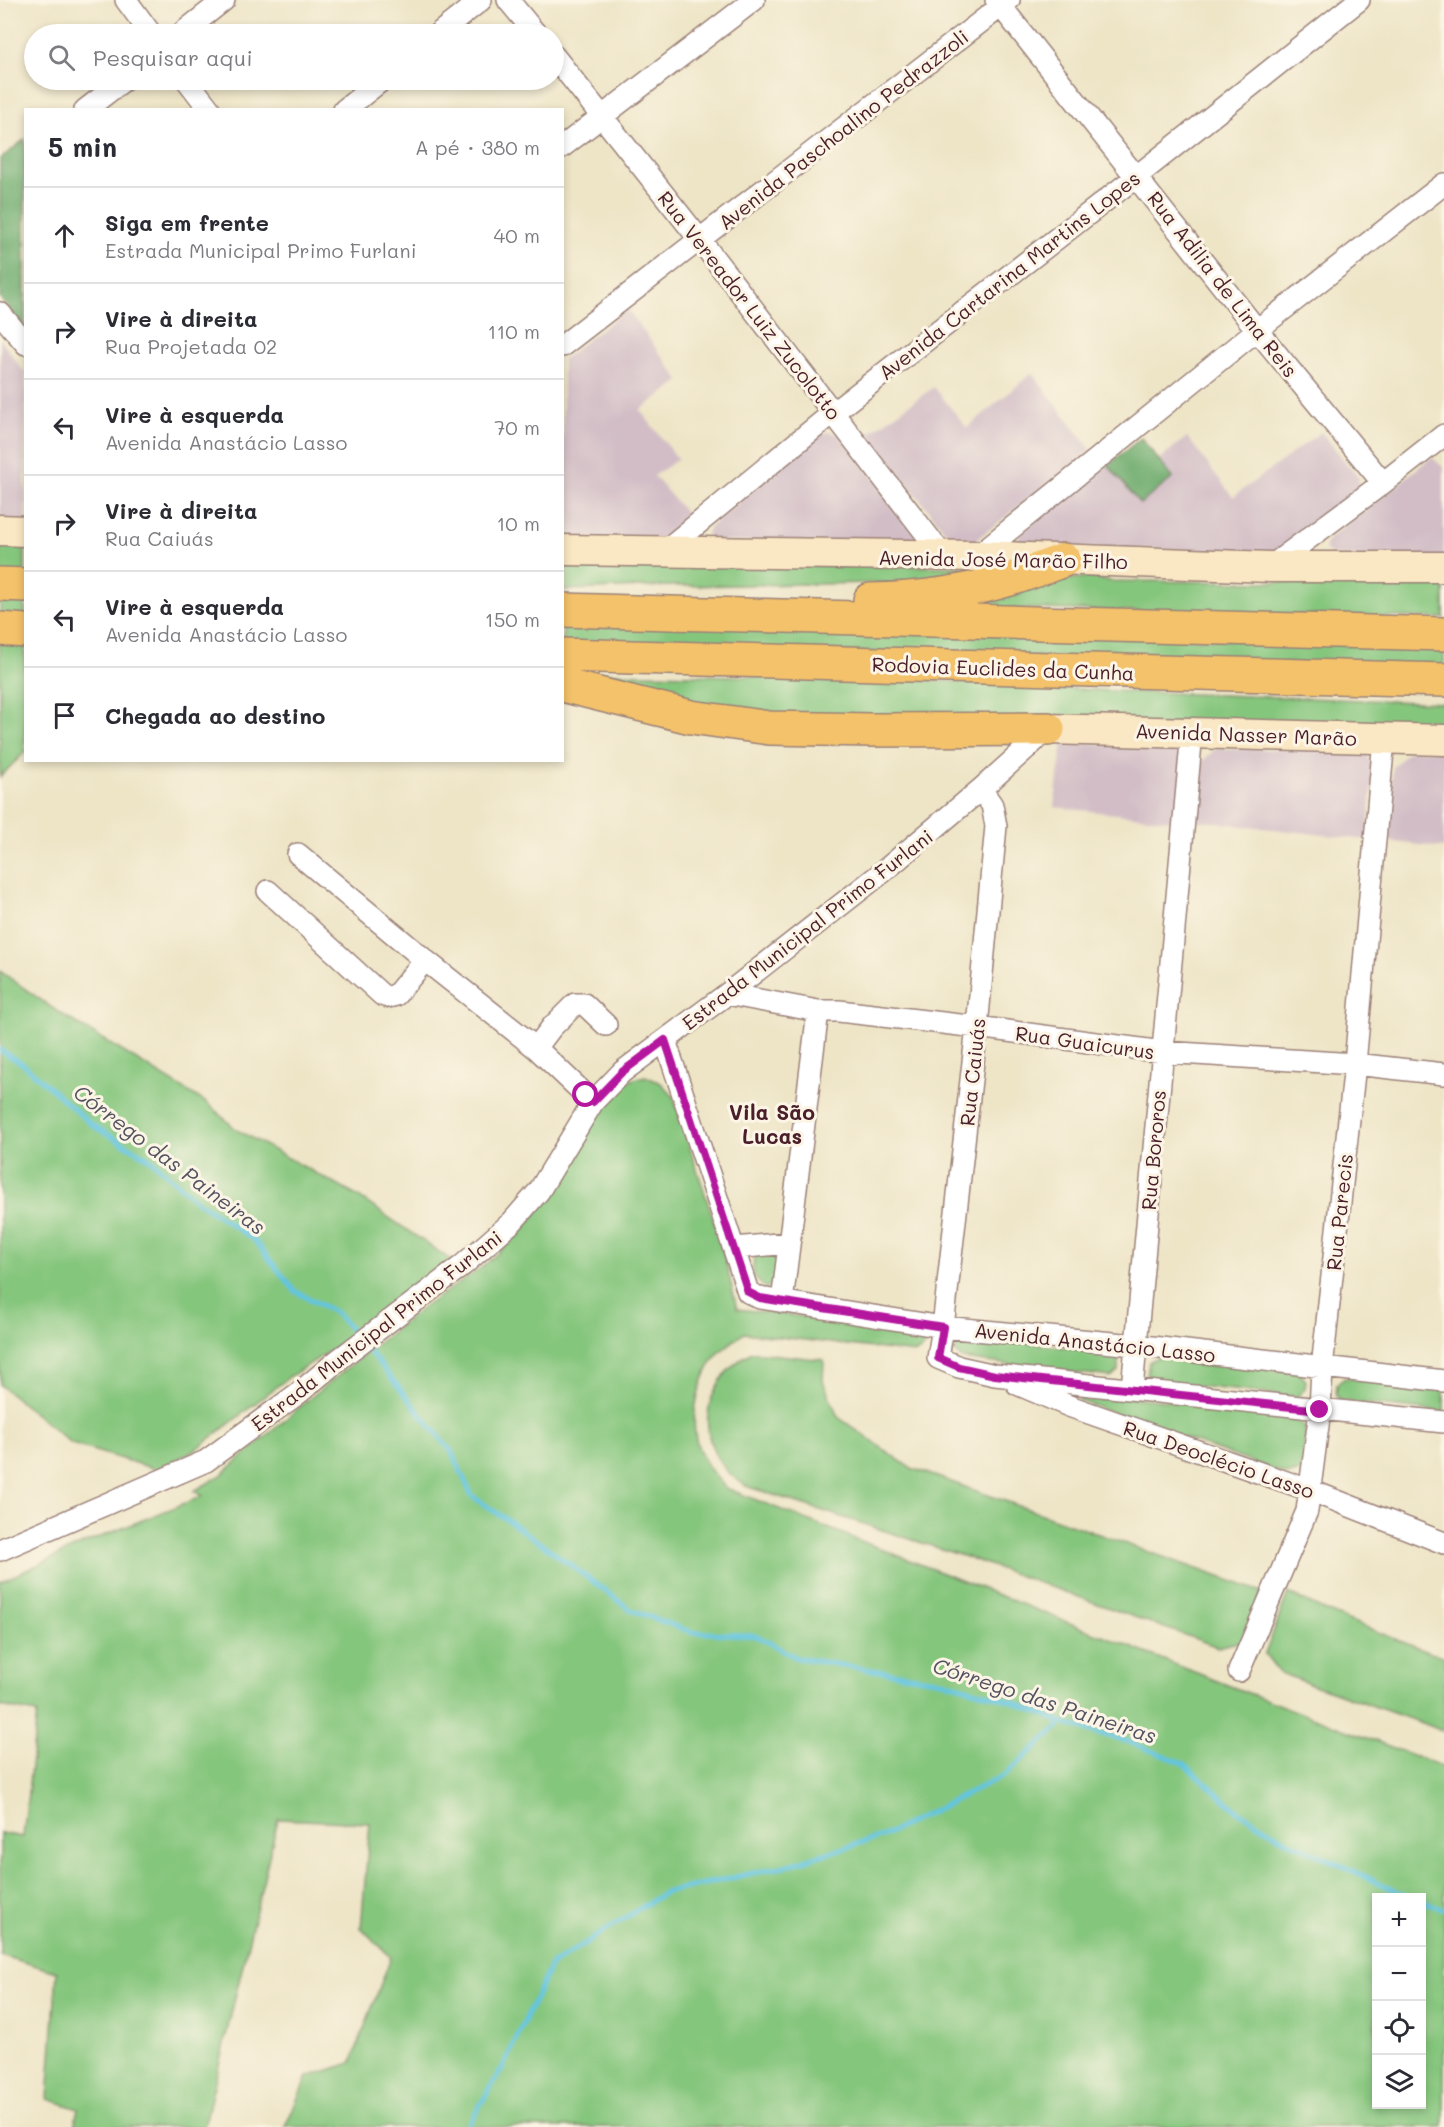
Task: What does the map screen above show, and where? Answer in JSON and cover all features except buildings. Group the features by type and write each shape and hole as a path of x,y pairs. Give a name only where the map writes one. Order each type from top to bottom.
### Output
{"highway":[{"path":"667,614 758,604 901,599 949,593 1007,580 1064,560"},
{"path":"0,584 24,585"},
{"path":"564,610 1444,634"},
{"path":"0,629 24,631"},
{"name":"Rodovia Euclides da Cunha","path":"564,655 1444,680"},
{"path":"564,685 692,717 770,728 1048,729"}],"main road":[{"path":"0,530 24,531"},
{"name":"Avenida José Marão Filho","path":"564,550 977,556 1270,567 1444,567"},
{"name":"Avenida Nasser Marão","path":"1048,729 1444,740"}],"street":[{"path":"126,0 144,24"},
{"path":"194,24 224,0"},
{"path":"451,24 481,0"},
{"path":"508,0 528,24"},
{"path":"564,146 754,0"},
{"name":"Avenida Cartarina Martins Lopes","path":"662,553 834,412 1359,0"},
{"name":"Rua Adilia de Lima Reis","path":"1002,2 1257,330 1383,483"},
{"name":"Avenida Paschoalino Pedrazzoli","path":"564,344 1002,2"},
{"name":"Rua Vereador Luiz Zucolotto","path":"564,68 834,412 944,557"},
{"path":"89,108 111,90"},
{"path":"195,90 208,108"},
{"path":"347,108 369,90"},
{"path":"977,556 1257,330 1444,184"},
{"path":"0,313 24,342"},
{"path":"1270,567 1444,435"},
{"name":"Estrada Municipal Primo Furlani","path":"0,1550 206,1461 300,1392 338,1360 463,1265 512,1222 539,1191 593,1102 622,1072 728,994 884,871 1048,729"},
{"name":"Rua Bororos","path":"1132,1389 1192,732"},
{"name":"Rua Parecis","path":"1239,1671 1307,1511 1320,1410 1322,1368 1355,1064 1384,739"},
{"name":"Rua Caiuás","path":"938,1358 977,1027 996,826 992,805 981,789"},
{"path":"298,854 425,960 536,1048 593,1102"},
{"path":"268,891 382,995 388,997 396,995 425,960"},
{"name":"Rua Guaicurus","path":"728,994 818,1011 839,1011 977,1027 1162,1052 1355,1064 1444,1074"},
{"path":"536,1048 552,1027 575,1004 584,1004 606,1025"},
{"path":"782,1302 818,1011"},
{"path":"665,1040 735,1248 788,1243"},
{"name":"Avenida Anastácio Lasso","path":"735,1248 748,1292 760,1298 943,1327 1135,1345 1444,1381"},
{"name":"Avenida Anastácio Lasso","path":"938,1358 959,1367 995,1375 1444,1422"},
{"name":"Rua Deoclécio Lasso","path":"995,1375 1069,1406 1309,1490 1444,1542"}],"shaded area":[{"path":"627,309 680,381 640,410 678,459 654,476 691,519 678,530 657,540 564,538 564,358"},
{"path":"0,339 24,372 24,521 0,520"},
{"path":"1032,373 1091,450 972,543 953,541 868,434 934,387 967,428"},
{"path":"829,432 839,435 915,529 916,538 909,543 710,541 707,535 709,528 819,434"},
{"path":"1321,432 1359,478 1358,493 1283,552 1020,546 1018,538 1021,532 1108,465 1140,504 1173,478 1159,460 1187,437 1233,497"},
{"path":"1432,457 1444,468 1444,560 1331,555 1326,550 1325,545 1329,539"},
{"path":"1063,743 1172,745 1185,764 1178,821 1054,807"},
{"path":"1215,749 1364,750 1374,768 1367,840 1194,820 1199,765"},
{"path":"1410,750 1444,751 1444,848 1387,841 1393,767"}],"green space":[{"path":"24,140 24,325 0,298 0,159"},
{"path":"1141,438 1173,478 1140,504 1108,465"},
{"path":"0,540 24,541 24,753 0,777"},
{"path":"564,562 963,567 965,574 942,589 882,583 564,590"},
{"path":"1088,577 1110,581 1444,583 1444,618 989,608 983,602 1000,587"},
{"path":"564,621 1444,646 1444,668 564,644"},
{"path":"603,673 924,680 1113,691 1444,703 1444,729 769,722 602,686 597,676"},
{"path":"0,971 58,1012 207,1103 237,1130 357,1196 454,1262 333,1349 289,1377 198,1448 158,1470 72,1444 0,1385"},
{"path":"645,1076 661,1083 673,1096 722,1246 737,1309 918,1330 925,1335 924,1347 916,1353 744,1333 718,1354 711,1363 695,1409 694,1422 698,1446 708,1467 726,1488 1230,1686 1444,1767 1444,2127 285,2127 307,2077 351,2063 391,1957 361,1928 370,1823 278,1819 204,2127 74,2127 78,2109 48,2099 57,1972 0,1955 0,1833 23,1837 37,1713 0,1706 0,1582 85,1543 203,1496 194,1491 220,1476 309,1399 425,1306 481,1268 521,1232 547,1200 599,1108 627,1081"},
{"path":"762,1252 774,1253 778,1264 776,1282 766,1288 756,1279 753,1272 754,1259"},
{"path":"965,1336 1113,1353 1118,1360 1118,1371 1111,1377 962,1359 955,1352 957,1341"},
{"path":"752,1352 824,1360 823,1381 838,1417 909,1467 1262,1592 1242,1641 1218,1647 978,1561 746,1486 728,1472 716,1455 709,1437 708,1418 711,1399 720,1381 734,1365"},
{"path":"1157,1357 1300,1373 1306,1381 1305,1389 1297,1397 1152,1381 1147,1374 1149,1362"},
{"path":"1345,1378 1444,1389 1444,1412 1341,1401 1336,1396 1337,1384"},
{"path":"1084,1393 1294,1413 1306,1431 1301,1471 1287,1475 1080,1401 1078,1396"},
{"path":"1288,1593 1323,1610 1430,1653 1444,1656 1444,1731 1280,1673 1265,1654"}],"waterway":[{"name":"Córrego das Paineiras","path":"0,1050 23,1064 92,1125 150,1159 198,1202 254,1240 295,1291 336,1313 358,1338"},
{"name":"Córrego das Paineiras","path":"364,1345 451,1451 472,1496 631,1610 691,1632 757,1636 797,1658 942,1681 1011,1701 1063,1723 1126,1741 1183,1763 1239,1812 1280,1837 1400,1893"},
{"path":"467,2127 503,2067 551,1965 664,1893 785,1866 883,1836 1005,1775 1063,1723"},
{"name":"Córrego das Paineiras","path":"1426,1902 1444,1909"}],"district":[{"name":"Vila São Lucas","path":"772,1123"}],"route":[{"path":"586,1095 593,1102 622,1072 665,1040 735,1248 744,1282 748,1292 760,1298 943,1327 938,1358 959,1367 995,1375 1320,1410"}]}
